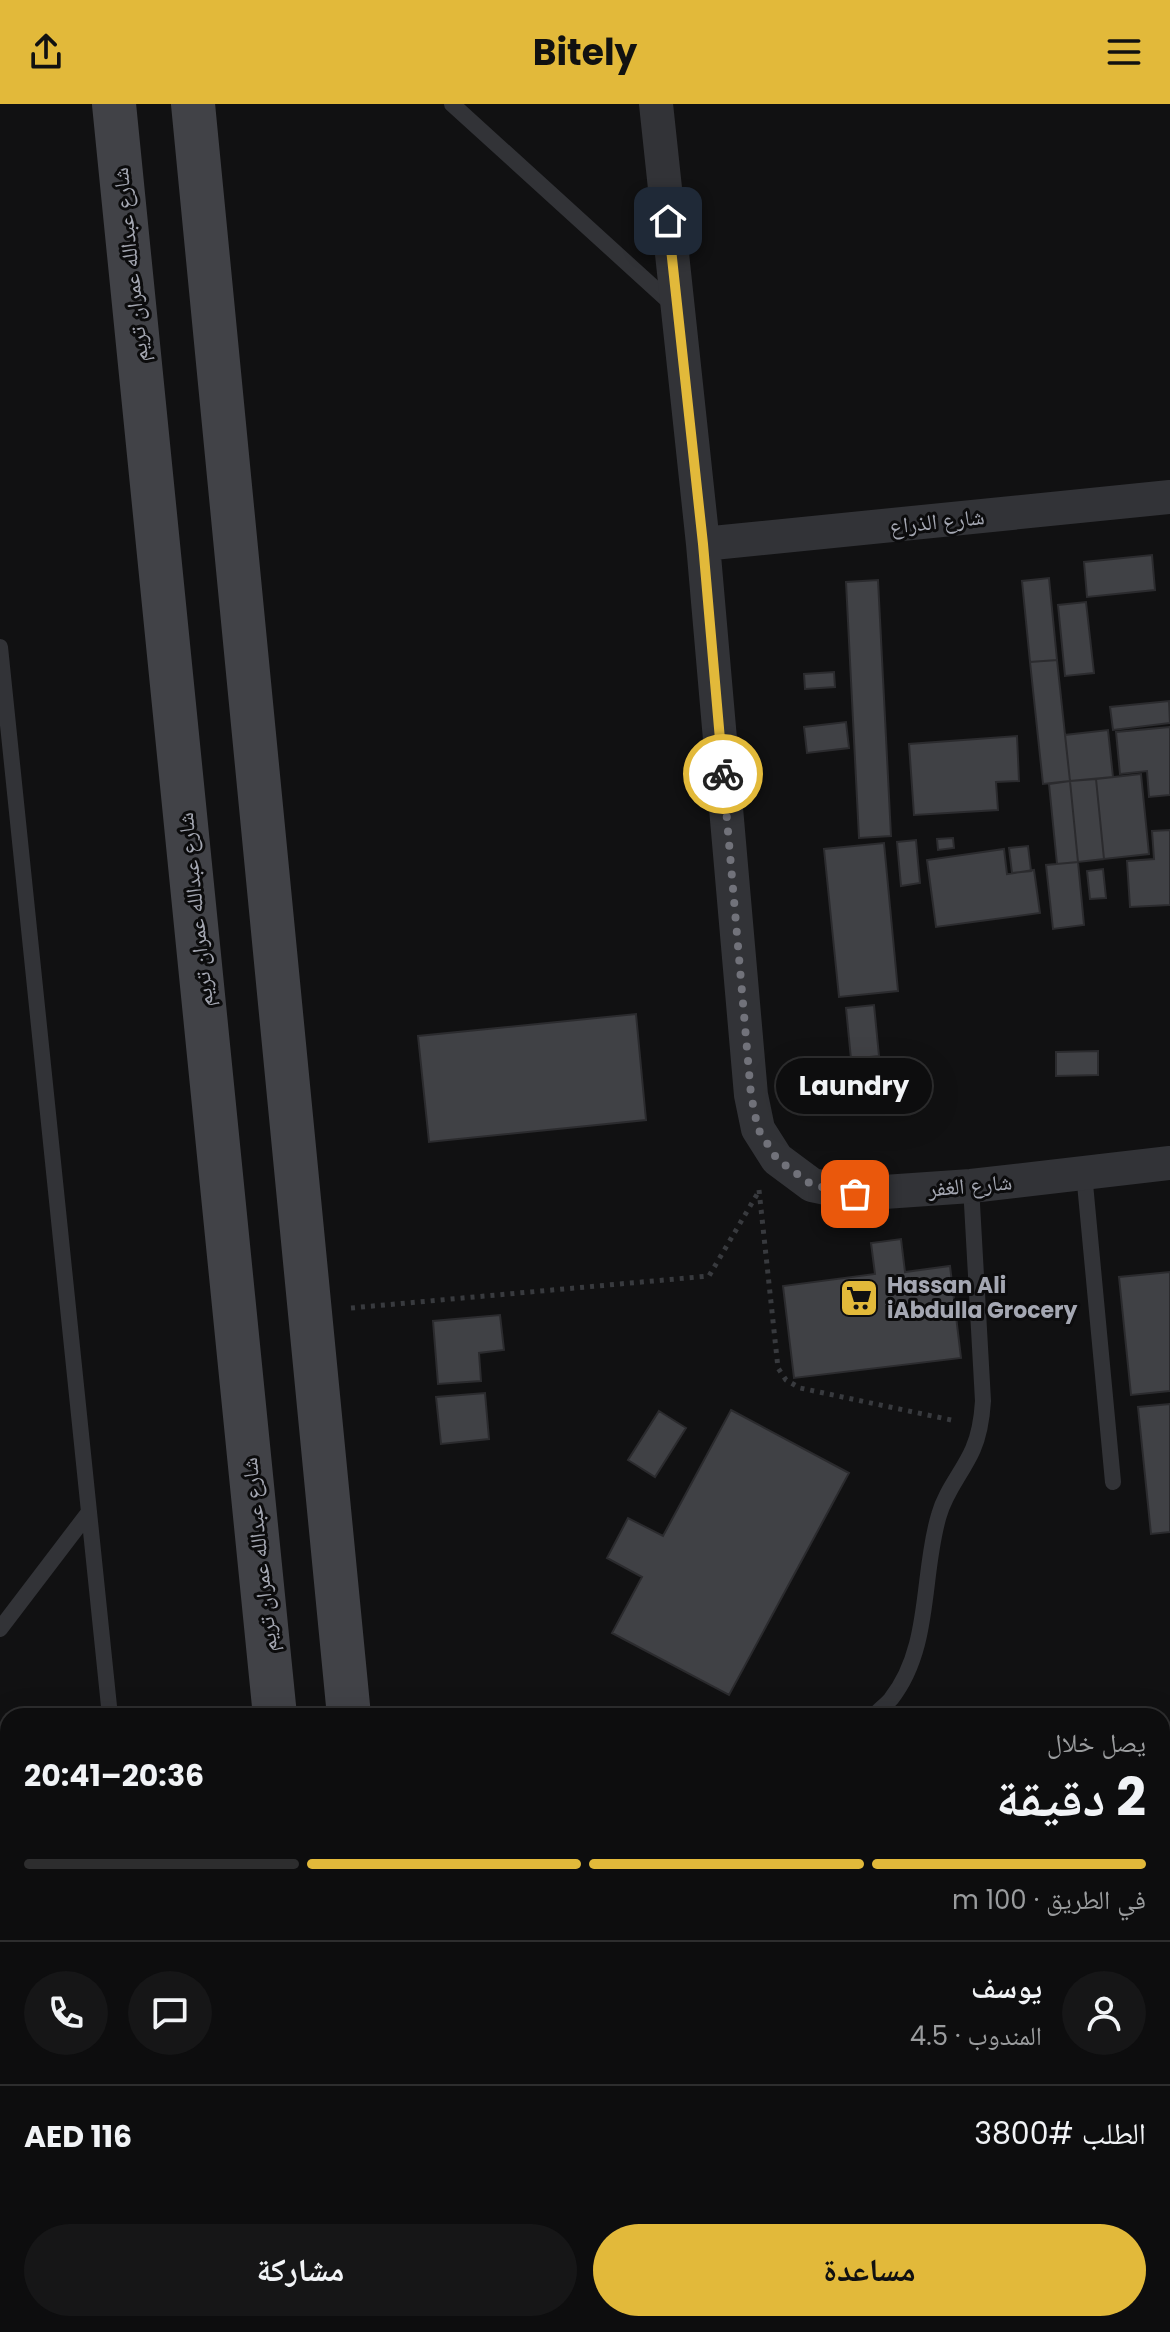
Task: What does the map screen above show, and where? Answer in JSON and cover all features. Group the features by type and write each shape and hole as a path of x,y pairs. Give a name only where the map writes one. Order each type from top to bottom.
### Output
{"street":[{"name":"شارع عبدالله عمران تريم","path":"114,104 274,1708"},
{"path":"193,104 348,1708"},
{"name":"شارع الغفر","path":"656,104 703,544 751,1095 758,1129 777,1159 812,1185 855,1194 971,1186 1170,1163"},
{"name":"شارع الذراع","path":"703,544 1170,497"}],"lane":[{"path":"452,104 678,309"},
{"path":"0,647 109,1708"},
{"path":"1084,1173 1113,1482"},
{"path":"882,1708 892,1698 912,1663 939,1513 973,1450 981,1426 983,1401 971,1186"},
{"path":"0,1629 89,1512"}],"path":[{"path":"345,1309 709,1276 777,1159"},
{"path":"759,1190 778,1368 786,1380 800,1388 981,1426"}],"building":[{"path":"1152,555 1155,590 1087,597 1084,562"},
{"path":"1049,578 1057,660 1030,662 1022,581"},
{"path":"878,580 891,836 859,838 846,582"},
{"path":"1086,602 1094,673 1065,676 1058,605"},
{"path":"1057,660 1070,781 1043,784 1030,662"},
{"path":"834,672 835,687 805,689 804,674"},
{"path":"1169,701 1170,723 1113,730 1110,707"},
{"path":"846,722 849,748 807,753 804,727"},
{"path":"1170,727 1170,795 1149,797 1147,771 1120,774 1116,732"},
{"path":"1108,730 1113,777 1070,781 1065,735"},
{"path":"1017,736 1019,781 996,782 998,810 914,815 909,744"},
{"path":"1141,774 1149,854 1104,859 1096,779"},
{"path":"1096,779 1104,859 1078,862 1070,781"},
{"path":"1070,781 1078,862 1057,864 1049,784"},
{"path":"1170,830 1170,905 1130,907 1127,861 1154,859 1152,831"},
{"path":"953,838 954,848 938,850 937,839"},
{"path":"916,840 920,883 901,886 897,842"},
{"path":"884,843 898,991 839,997 824,849"},
{"path":"1028,846 1031,871 1012,873 1009,848"},
{"path":"1004,849 1007,874 1034,870 1040,913 936,927 927,860"},
{"path":"1078,862 1084,925 1053,929 1046,865"},
{"path":"1103,869 1106,898 1090,899 1087,871"},
{"path":"874,1005 879,1056 851,1059 846,1008"},
{"path":"636,1014 646,1120 429,1142 418,1036"},
{"path":"1098,1051 1098,1075 1056,1076 1056,1052"},
{"path":"901,1239 905,1272 950,1266 961,1358 794,1378 783,1286 875,1274 871,1243"},
{"path":"1170,1272 1170,1391 1131,1395 1119,1277"},
{"path":"500,1315 504,1350 479,1353 481,1381 438,1384 433,1321"},
{"path":"485,1393 489,1439 441,1444 436,1397"},
{"path":"1170,1404 1170,1532 1151,1534 1138,1407"},
{"path":"731,1410 849,1473 729,1695 612,1633 642,1577 607,1558 628,1518 663,1536"},
{"path":"659,1411 686,1428 655,1477 628,1460"}],"way so far":[{"path":"723,774 751,1095 758,1129 777,1159 812,1185 855,1194"}],"place":[{"name":"Laundry","path":"855,1194"},
{"name":"Hassan Ali iAbdulla Grocery","path":"859,1298"}],"route":[{"path":"668,221 703,544 723,774"}]}
